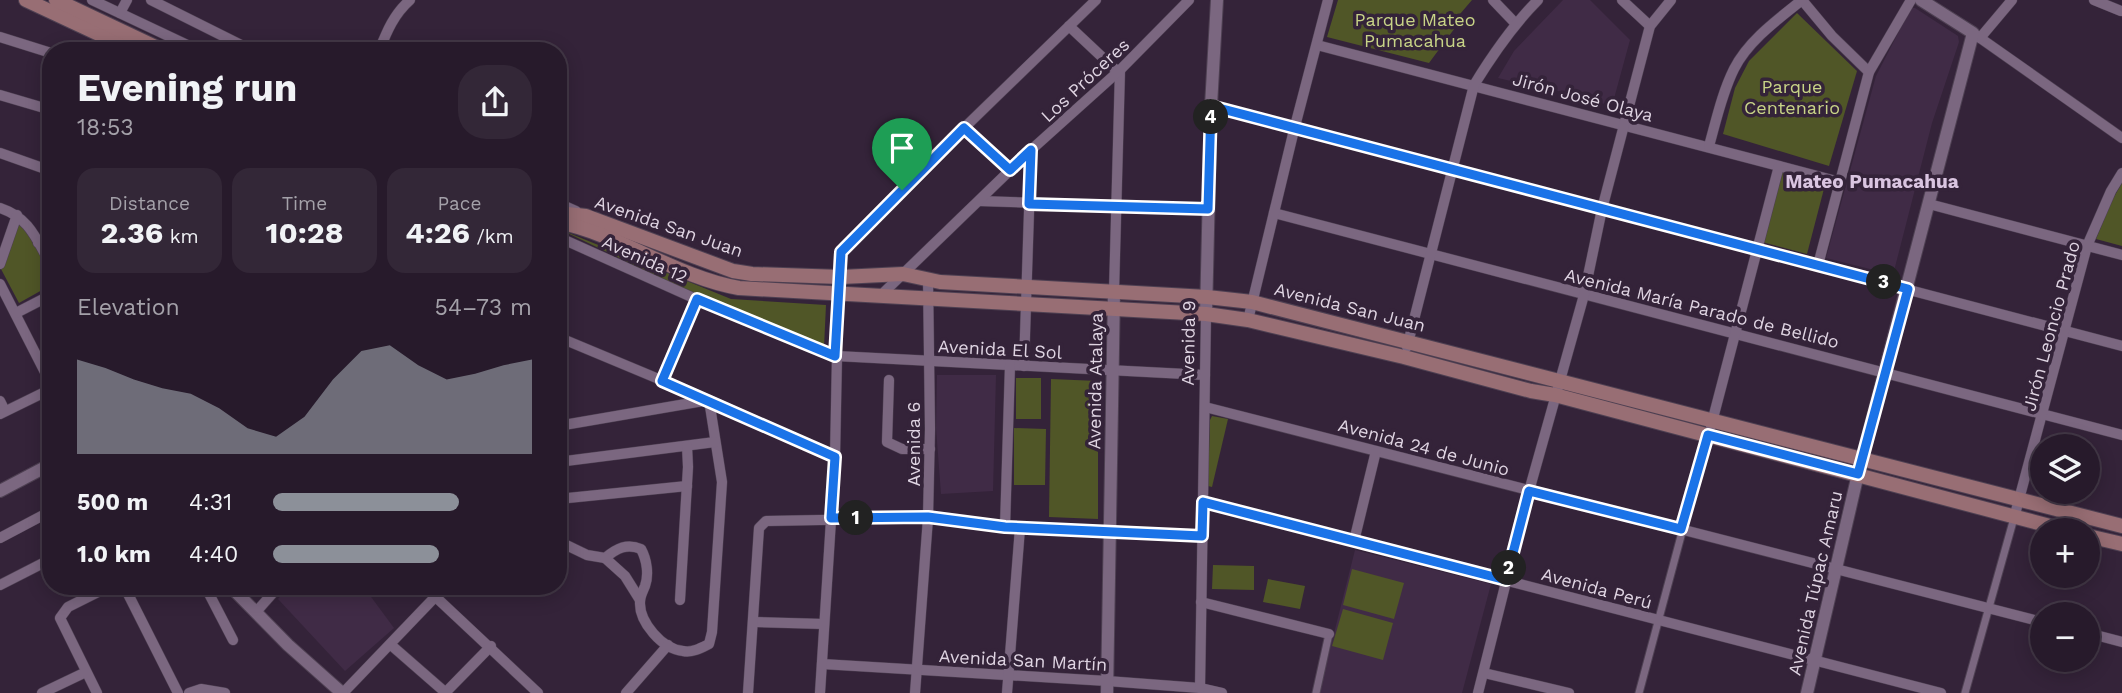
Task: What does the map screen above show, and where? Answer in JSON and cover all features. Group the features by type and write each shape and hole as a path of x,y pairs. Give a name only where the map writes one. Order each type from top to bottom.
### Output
{"main road":[{"path":"26,0 136,42"},
{"path":"56,0 124,42"},
{"name":"Avenida San Juan","path":"567,214 586,216 733,271 752,274 839,277 903,274 928,279 1027,288 1207,297 1252,302 1408,342 1558,388 1710,428 1858,474 2030,522"},
{"name":"Avenida San Juan","path":"567,224 592,231 726,286 838,295 1206,314 1248,320 1405,357 1531,391 1558,388"},
{"name":"Avenida San Juan","path":"1710,428 1863,459 2122,526"},
{"path":"2100,539 2122,544"}],"street":[{"path":"92,0 181,42"},
{"path":"118,36 127,0"},
{"path":"151,0 235,42"},
{"path":"383,42 400,8 410,0"},
{"path":"820,693 835,457 835,356 841,252 1096,0"},
{"name":"Los Próceres","path":"879,297 1031,150 1119,71 1189,0"},
{"name":"Avenida 9","path":"1200,688 1208,209 1217,0"},
{"path":"1248,320 1328,0"},
{"path":"1493,0 1515,23"},
{"path":"1405,357 1474,85 1515,23 1538,0"},
{"path":"1622,0 1650,26"},
{"path":"1478,693 1529,491 1584,295 1602,209 1650,26 1671,0"},
{"path":"1709,146 1734,68 1750,46 1771,25 1802,0 1832,36 1870,72"},
{"path":"1818,265 1870,72 1911,0"},
{"path":"1921,0 2122,138"},
{"path":"1977,36 2012,0"},
{"path":"2094,0 2122,11"},
{"path":"2106,0 2122,11"},
{"path":"1069,26 1119,71"},
{"name":"Avenida Túpac Amaru","path":"1807,693 1858,474 1929,204 1977,36"},
{"path":"0,37 42,50"},
{"name":"Jirón José Olaya","path":"1317,45 1840,182"},
{"name":"Avenida Atalaya","path":"1107,687 1119,71"},
{"path":"0,95 42,107"},
{"path":"1211,106 2122,346"},
{"path":"964,128 1010,170"},
{"path":"1024,366 1031,150"},
{"path":"0,153 42,168"},
{"path":"1639,693 1779,166"},
{"name":"Jirón Leoncio Prado","path":"1965,693 2087,246 2111,191 2122,173"},
{"path":"979,201 1208,209"},
{"path":"1929,204 2122,255"},
{"path":"567,207 586,216"},
{"path":"0,208 18,215 26,222 42,250"},
{"name":"Avenida María Parado de Bellido","path":"1274,213 2122,435"},
{"path":"0,264 18,215"},
{"path":"38,243 42,241"},
{"name":"Avenida 12","path":"567,241 835,356"},
{"name":"Avenida 6","path":"915,693 928,517 928,279"},
{"path":"0,284 42,367"},
{"path":"662,381 697,299"},
{"path":"16,313 42,300"},
{"path":"567,341 709,400 835,457"},
{"name":"Avenida El Sol","path":"835,356 1205,375"},
{"path":"1005,527 1010,365"},
{"path":"889,380 887,442 902,449 930,449"},
{"path":"0,401 3,412 42,391"},
{"path":"567,424 709,400"},
{"path":"567,545 587,555 605,558 625,576 640,600 642,618 668,645 683,652 698,650 709,644 722,482 709,400"},
{"name":"Avenida 24 de Junio","path":"1205,407 2030,619"},
{"path":"567,461 715,442"},
{"path":"680,600 687,446"},
{"path":"1354,541 1376,450"},
{"path":"0,491 42,469"},
{"path":"567,498 687,486"},
{"name":"Avenida Perú","path":"1203,502 1941,693"},
{"path":"0,538 42,516"},
{"path":"748,693 761,524 766,521 928,517 1005,527 1202,536"},
{"path":"1007,693 1020,527"},
{"path":"605,558 614,550 626,546 641,550 646,564 647,582 640,600"},
{"path":"0,585 42,564"},
{"path":"92,595 68,607 61,618 62,625 97,693"},
{"path":"129,595 178,693"},
{"path":"210,595 233,640"},
{"path":"239,595 342,693 435,597 491,646 538,693"},
{"path":"256,612 271,595"},
{"path":"1201,602 1329,634 1315,693"},
{"path":"754,622 824,624"},
{"path":"2100,636 2122,642"},
{"path":"391,645 446,693 491,646"},
{"path":"631,692 668,645"},
{"name":"Avenida San Martín","path":"822,664 1008,675 1107,687 1200,688 1223,693"},
{"path":"41,693 86,672"},
{"path":"1483,673 1569,693"},
{"path":"190,693 201,689 225,693"}],"shaded area":[{"path":"1563,0 1590,0 1630,40 1612,106 1518,80 1515,82 1498,78 1514,51"},
{"path":"1911,8 1958,36 1959,42 1932,123 1894,271 1890,274 1826,258 1876,76"},
{"path":"937,375 996,375 993,491 941,494 936,428"},
{"path":"1355,550 1491,584 1462,693 1319,693"},
{"path":"281,595 370,595 394,628 345,671 278,599"}],"green space":[{"name":"Parque Mateo Pumacahua","path":"1338,0 1472,0 1460,14 1463,17 1429,63 1327,37"},
{"name":"Parque Centenario","path":"1797,13 1857,71 1829,166 1723,134 1735,88 1749,61"},
{"path":"1781,169 1826,181 1807,254 1762,242"},
{"path":"2122,183 2122,246 2096,239"},
{"path":"16,223 23,225 42,257 42,290 19,303 1,269"},
{"path":"567,232 731,299 826,305 824,347 707,300"},
{"path":"1016,378 1041,378 1041,419 1016,419"},
{"path":"1051,379 1098,381 1098,519 1049,517"},
{"path":"1212,416 1228,419 1212,487 1208,486"},
{"path":"1014,428 1046,429 1045,485 1014,485"},
{"path":"1213,565 1254,566 1254,590 1212,589"},
{"path":"1352,569 1404,583 1394,619 1343,605"},
{"path":"1268,579 1305,586 1300,609 1263,602"},
{"path":"1343,609 1393,623 1383,660 1332,646"}],"district":[{"name":"Mateo Pumacahua","path":"1872,181"}],"route":[{"path":"1211,106 1294,130 1908,289 1858,474 1708,435 1681,529 1529,491 1506,580 1203,502 1202,536 1005,527 928,517 831,518 835,457 662,381 697,299 835,356 839,255 902,190 964,128 1010,170 1031,150 1029,204 1208,209 1211,106"}]}
